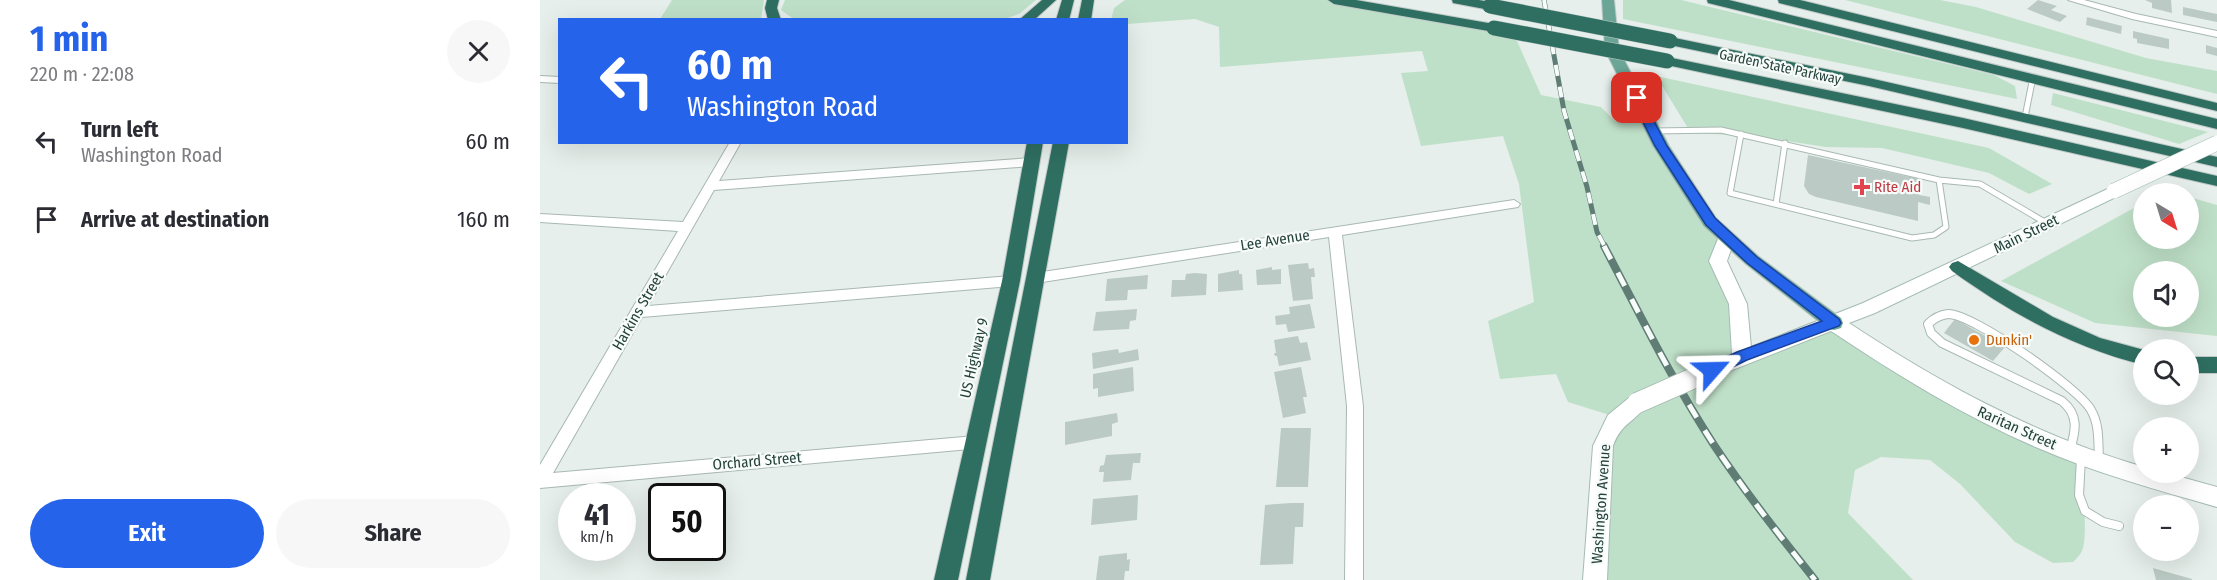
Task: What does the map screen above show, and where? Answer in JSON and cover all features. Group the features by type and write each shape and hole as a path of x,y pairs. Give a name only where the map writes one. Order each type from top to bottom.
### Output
{"highway":[{"path":"773,0 771,8 774,18"},
{"path":"1028,18 1050,0"},
{"path":"1063,18 1068,0"},
{"path":"1084,18 1088,0"},
{"name":"Garden State Parkway","path":"1334,0 1667,61 1952,120 2217,181"},
{"name":"Garden State Parkway","path":"1458,0 1670,41 2025,117 2217,162"},
{"path":"1713,0 2217,124"},
{"path":"1789,1 2217,107"},
{"path":"978,580 1061,144"},
{"name":"US Highway 9","path":"946,580 1011,281 1033,152"},
{"path":"1958,267 2008,301 2056,328 2100,347 2133,355"},
{"path":"2199,365 2217,365"}],"main road":[{"path":"1608,0 1612,50 1653,131 1697,202 1726,238 1834,323"},
{"name":"Main Street","path":"1834,323 1958,267 2217,143"},
{"path":"1726,238 1718,261 1738,304 1742,356"},
{"name":"Washington Avenue","path":"1595,580 1603,446 1608,430 1617,417 1637,403 1742,356 1834,323"},
{"name":"Raritan Street","path":"1834,323 1887,359 1996,420 2083,457 2217,497"}],"street":[{"path":"2073,0 2135,17 2217,34"},
{"path":"540,79 558,80"},
{"name":"Harkins Street","path":"540,481 735,144"},
{"path":"711,186 1033,152"},
{"name":"Lee Avenue","path":"1036,278 1514,204"},
{"path":"540,218 687,227"},
{"path":"1335,231 1355,405 1354,580"},
{"path":"638,312 1011,281"},
{"name":"Orchard Street","path":"540,481 975,442"}],"lane":[{"path":"2025,117 2033,77"},
{"path":"1653,131 1721,130 1940,180 1980,184 2048,224"},
{"path":"1741,134 1730,193 1912,238 1934,234 1946,227 1940,180"},
{"path":"1776,204 1785,143"},
{"path":"2083,457 2075,433 2076,416 2072,408 1942,343 1931,333 1928,324 1935,317 1949,314 1968,319 1999,336 2068,388 2091,409 2098,430 2083,457 2078,501 2085,512 2094,519 2119,526"}],"green space":[{"path":"672,0 764,0 761,18 661,18"},
{"path":"785,0 1036,0 1019,14 1008,18 792,18 781,10"},
{"path":"1125,0 1334,0 1494,28 1517,41 1541,95 1601,107 1615,121 1622,119 1620,110 1644,111 1726,238 1718,261 1738,304 1742,356 1834,323 2081,456 2085,532 2081,552 2073,562 2053,563 2015,542 1960,484 1930,460 1881,457 1855,470 1848,513 1913,580 1595,580 1616,417 1568,402 1556,374 1500,379 1488,321 1534,302 1519,184 1503,136 1421,146 1401,73 1428,71 1422,51 1220,67 1219,27 1195,19 1128,24 1128,18 1112,18 1114,8"},
{"path":"1623,0 1681,0 1994,75 2015,86 2017,99 1623,19"},
{"path":"1845,0 1940,0 1976,7 2146,58 2217,71 2217,94"},
{"path":"1656,76 1989,148 2052,184 2029,194 1989,173 1882,148 1826,147 1752,136 1691,133"},
{"path":"2053,93 2208,132 2179,144 2051,105"},
{"path":"2199,200 2217,205 2217,336 2095,323 2001,281 2133,208 2133,249 2199,249"}],"building":[{"path":"2038,0 2057,6 2051,10 2067,16 2060,22 2027,9"},
{"path":"2145,0 2171,0 2172,13 2152,8 2152,3"},
{"path":"2183,7 2217,14 2217,22 2183,15"},
{"path":"2087,17 2122,26 2121,34 2086,25"},
{"path":"2133,31 2169,39 2169,49 2137,43 2137,39 2133,38"},
{"path":"2206,45 2217,48 2217,56 2206,53"},
{"name":"Rite Aid","path":"1808,155 1919,179 1919,195 1930,197 1930,205 1918,202 1918,221 1816,197 1809,194 1804,186"},
{"path":"1308,263 1309,269 1314,268 1315,277 1311,277 1313,299 1293,301 1288,265"},
{"path":"1272,267 1272,270 1281,269 1281,284 1257,285 1256,270"},
{"path":"1239,270 1239,274 1242,274 1243,290 1218,292 1218,274"},
{"path":"1186,274 1207,274 1206,295 1171,297 1172,280 1185,280"},
{"path":"1148,275 1147,289 1128,290 1127,300 1105,301 1107,279"},
{"path":"1310,304 1315,328 1288,332 1286,324 1276,325 1275,316 1290,314 1289,307"},
{"path":"1137,309 1136,320 1130,321 1129,329 1093,331 1096,312"},
{"name":"Dunkin'","path":"1955,319 2005,347 1993,361 1944,333"},
{"path":"1298,336 1300,343 1307,342 1311,360 1279,366 1274,353 1276,353 1274,340"},
{"path":"1118,349 1119,353 1138,349 1139,360 1093,369 1092,353"},
{"path":"1133,367 1134,391 1098,397 1098,388 1093,389 1093,374"},
{"path":"1301,367 1307,397 1303,397 1306,413 1283,418 1274,372"},
{"path":"1117,413 1118,422 1112,424 1112,436 1065,445 1065,422"},
{"path":"1281,428 1311,428 1308,487 1276,487"},
{"path":"1141,453 1140,463 1133,463 1131,480 1103,482 1104,472 1099,472 1100,466 1104,465 1106,455"},
{"path":"1138,495 1137,520 1091,525 1093,499"},
{"path":"1304,503 1303,527 1295,527 1293,564 1260,565 1265,505"},
{"path":"1127,553 1127,560 1130,559 1129,571 1125,571 1124,580 1096,580 1099,556"},
{"path":"2153,568 2192,579 2192,580 2156,580"}],"railway":[{"path":"1544,0 1564,111 1587,187 1597,232 1605,247"},
{"path":"1604,246 1670,372 1714,445 1750,497 1815,580"}],"place":[{"name":"Rite Aid","path":"1862,187"},
{"name":"Dunkin'","path":"1974,340"}],"route":[{"path":"1637,98 1661,146 1710,222 1752,260 1834,323 1742,356 1712,370"}]}
